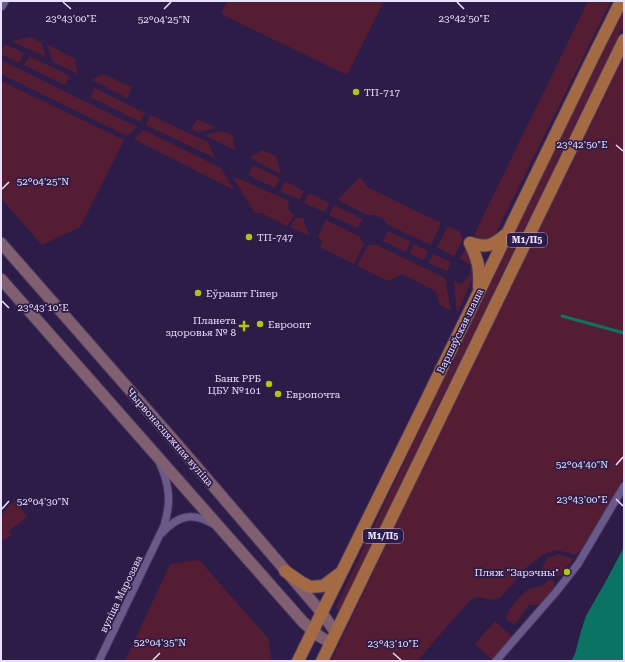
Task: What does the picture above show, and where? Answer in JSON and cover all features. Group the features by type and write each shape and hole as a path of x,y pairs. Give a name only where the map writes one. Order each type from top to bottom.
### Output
{"highway":[{"name":"Варшаўская шаша","path":"298,661 621,1"},
{"name":"Варшаўская шаша","path":"322,661 624,40"},
{"path":"478,292 480,273 470,244 487,246 494,244 506,235"},
{"path":"285,571 301,582 310,586 323,586 341,572"}],"main road":[{"name":"Чырвонасцяжная вуліца","path":"1,243 177,444 322,613 333,638"},
{"path":"1,279 303,622 313,631 333,638"}],"street":[{"path":"1,6 4,1"},
{"name":"вуліца Марозава","path":"99,661 160,536 167,516 169,493 165,476 156,454"},
{"path":"496,661 556,592 578,564 624,486"},
{"name":"вуліца Марозава","path":"160,536 172,523 192,516 203,519 221,529"}],"shaded area":[{"path":"227,1 384,1 347,75 221,14"},
{"path":"588,1 611,1 495,235 484,242 476,240 474,235"},
{"path":"624,10 624,24 414,455 341,609 338,610 336,607 442,382 550,158"},
{"path":"31,37 42,43 46,57 11,41"},
{"path":"5,44 24,53 19,63 1,54"},
{"path":"47,44 75,59 78,74 53,62"},
{"path":"624,49 624,476 581,550 575,555 557,550 544,554 528,566 500,598 493,600 478,597 471,599 417,661 331,661 434,444"},
{"path":"29,56 70,76 65,85 24,65"},
{"path":"1,60 137,127 127,136 1,74"},
{"path":"103,74 132,87 127,98 92,80"},
{"path":"1,81 124,140 80,227 42,245 1,198"},
{"path":"95,88 145,113 140,122 90,97"},
{"path":"150,115 208,142 215,158 146,125"},
{"path":"197,119 216,128 198,132 191,129"},
{"path":"144,130 221,168 234,190 134,139"},
{"path":"222,131 233,136 235,150 204,135"},
{"path":"262,150 276,156 281,174 250,158"},
{"path":"253,165 280,178 275,188 248,175"},
{"path":"360,177 367,187 441,223 431,245 388,225 382,218 375,215 367,215 338,200"},
{"path":"233,178 240,179 289,201 288,209 294,216 287,226 261,213 255,213"},
{"path":"285,181 304,191 300,200 280,191"},
{"path":"309,193 329,203 325,212 304,203"},
{"path":"334,205 362,219 358,228 329,215"},
{"path":"296,218 303,218 309,236 290,227"},
{"path":"326,220 359,236 364,244 354,264 320,247 322,241 318,236"},
{"path":"448,226 459,231 463,239 454,257 437,247"},
{"path":"388,231 411,242 406,252 383,241"},
{"path":"414,244 428,251 424,260 410,254"},
{"path":"368,245 377,245 445,278 451,311 440,305 435,291 402,274 388,281 357,266"},
{"path":"467,246 475,273 457,314 454,281 462,284 470,275 471,265 460,259"},
{"path":"433,254 451,262 447,271 429,263"},
{"path":"16,501 27,517 9,531 11,535 1,542 1,517 8,506"},
{"path":"624,547 624,661 571,661 575,654 586,616"},
{"path":"558,554 573,559 561,576 550,577 541,571 547,558"},
{"path":"199,560 268,638 272,661 125,661 170,564"},
{"path":"549,580 555,583 553,588 539,604 529,605 514,624 506,619 512,606 524,593 532,588 542,586"},
{"path":"495,621 512,637 492,660 475,644"}],"waterway":[{"path":"562,316 624,333"}],"place":[{"name":"ТП-717","path":"356,92"},
{"name":"ТП-747","path":"249,237"},
{"name":"Еўраапт Гіпер","path":"198,293"},
{"name":"Евроопт","path":"260,324"},
{"name":"Планета здоровья № 8","path":"244,326"},
{"name":"Банк РРБ ЦБУ №101","path":"269,384"},
{"name":"Европочта","path":"278,394"},
{"name":"Пляж \"Зарэчны\"","path":"567,572"}]}
